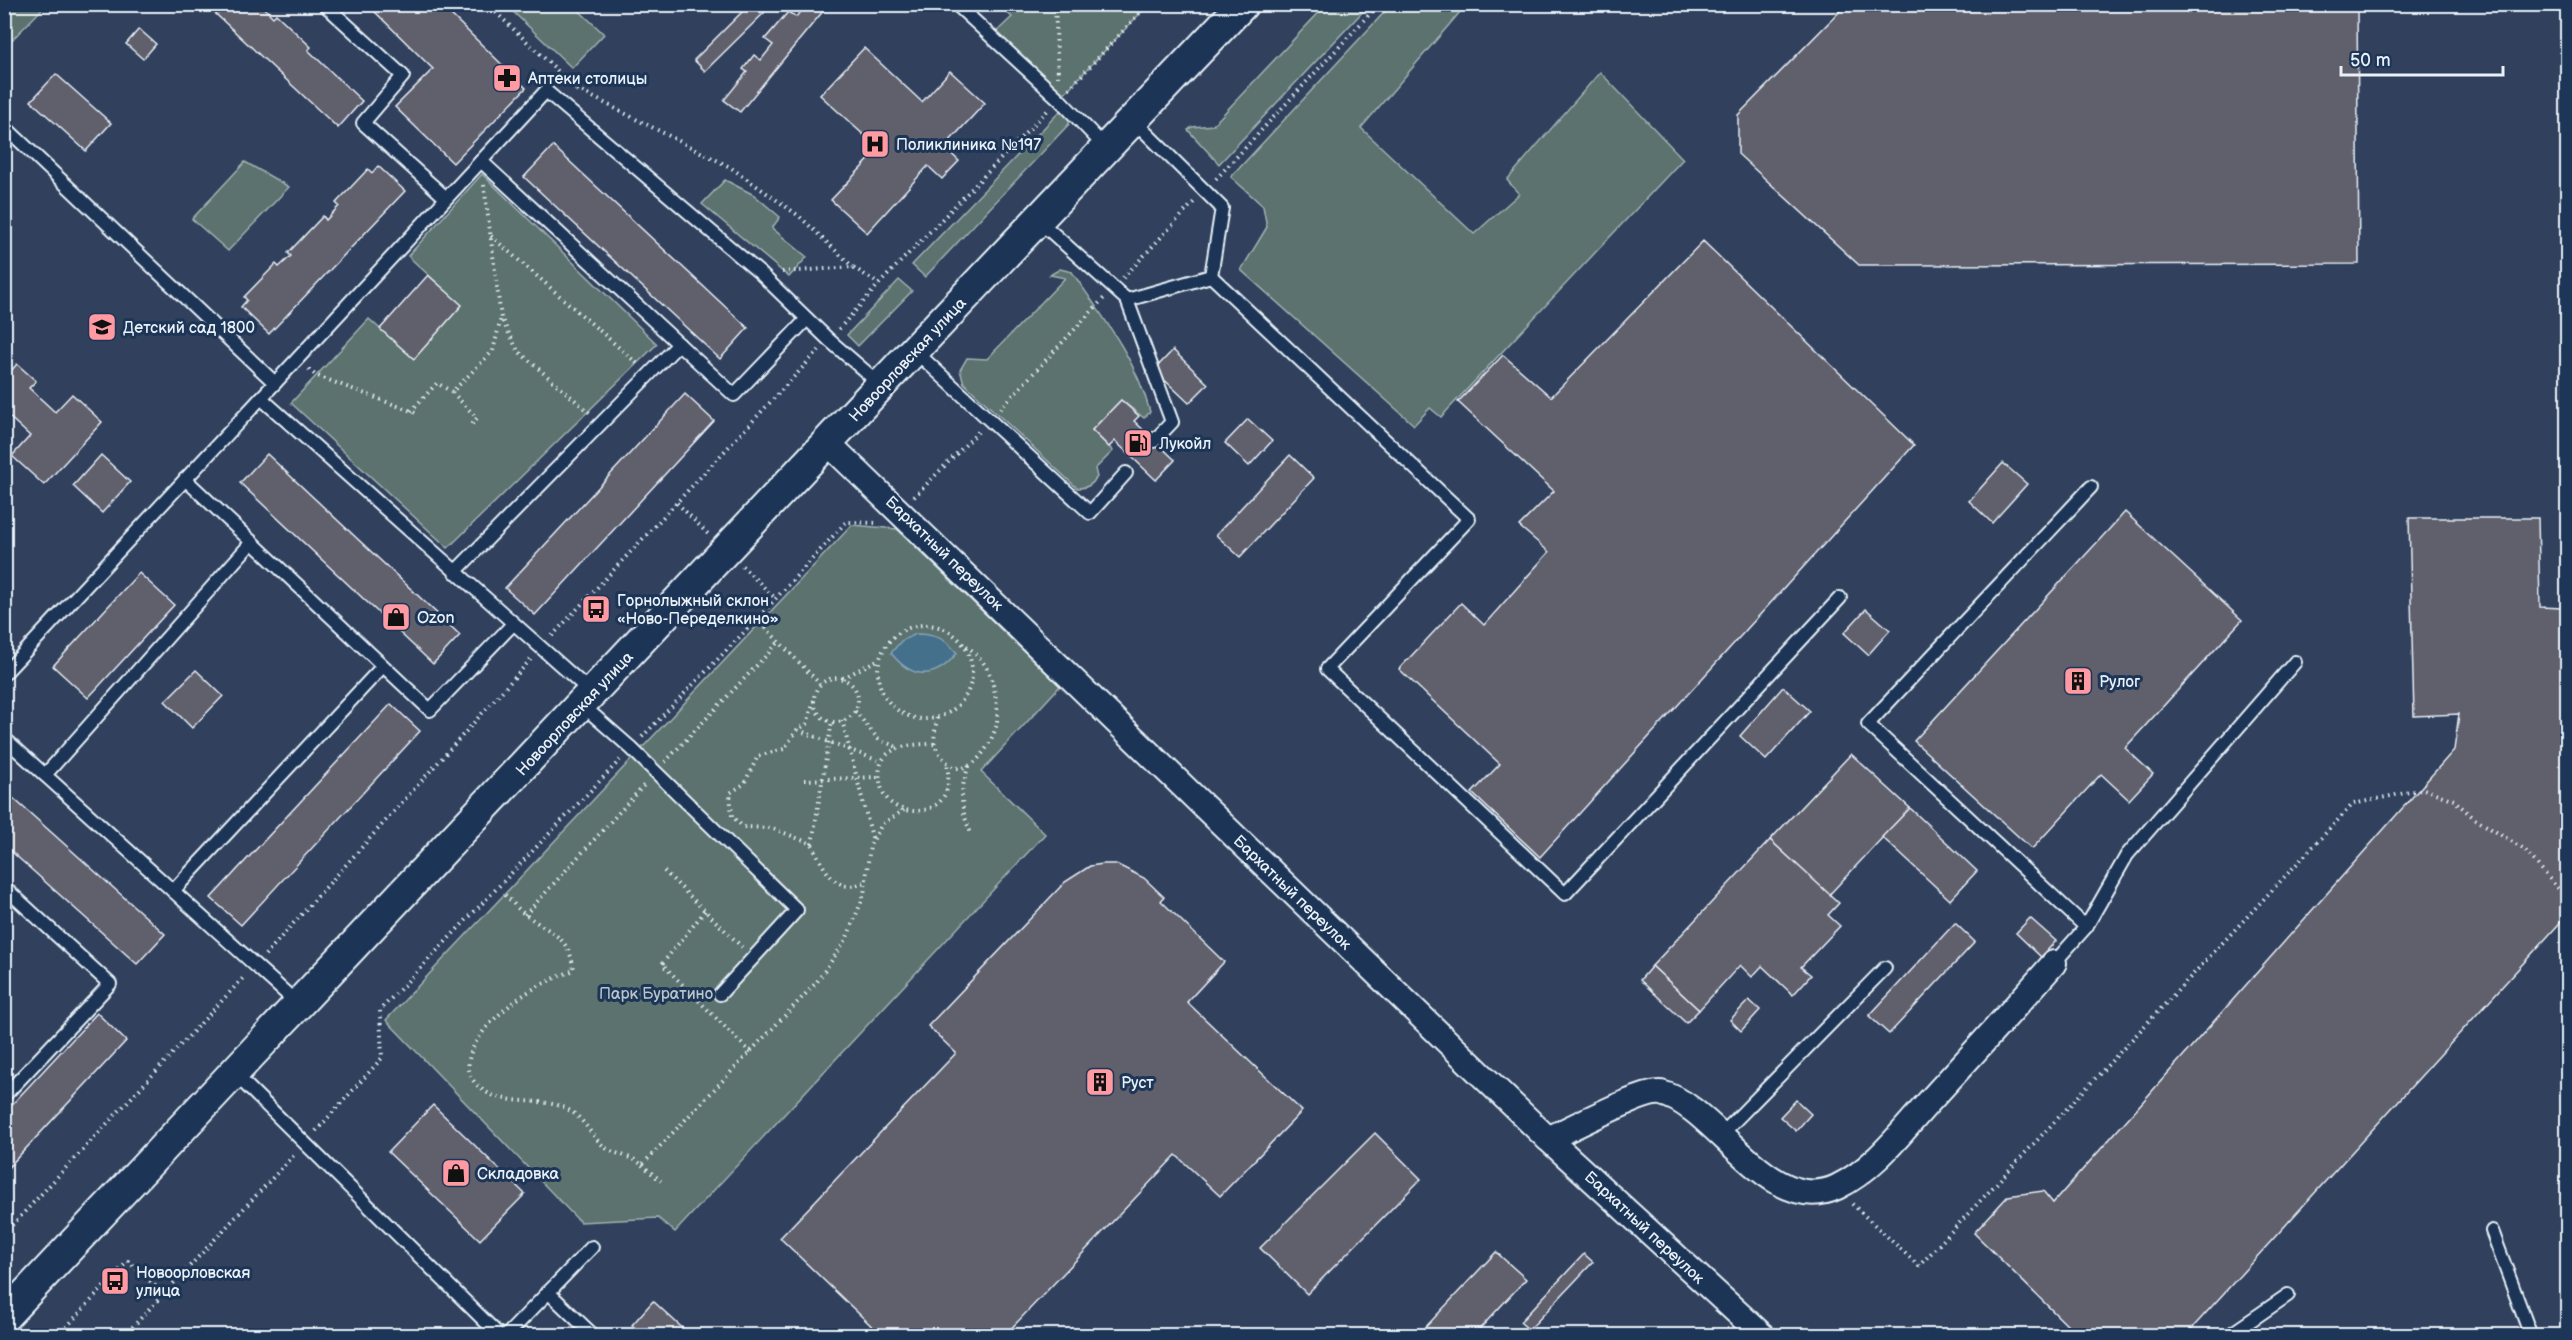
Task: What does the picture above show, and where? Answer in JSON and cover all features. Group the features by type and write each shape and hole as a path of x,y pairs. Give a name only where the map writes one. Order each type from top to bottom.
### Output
{"street":[{"name":"Новоорловская улица","path":"4,1317 828,443 880,385 915,351 1243,4"},
{"name":"Бархатный переулок","path":"828,443 900,510 1548,1139 1763,1335"},
{"path":"1548,1139 1634,1100 1659,1093 1682,1102 1772,1180 1804,1192 1836,1188 1873,1162 2054,963"}],"lane":[{"path":"324,4 403,76 363,123 446,198"},
{"path":"956,4 1059,99 1106,148"},
{"path":"4,674 546,91 761,274 829,340 880,385"},
{"path":"1133,120 1222,208 1211,276"},
{"path":"4,126 275,383"},
{"path":"481,161 734,395 807,319"},
{"path":"1038,220 1127,300 1172,422 1154,441"},
{"path":"1127,300 1211,276"},
{"path":"1211,276 1469,519 1327,669 1565,894 1840,598"},
{"path":"455,572 679,344"},
{"path":"915,351 1089,513 1126,473"},
{"path":"261,398 540,649 631,748 797,910 720,994"},
{"path":"185,479 430,710 513,624"},
{"path":"2086,927 1868,724 2091,487"},
{"path":"45,775 252,542"},
{"path":"2054,963 2086,927 2127,855 2295,663"},
{"path":"173,891 383,666"},
{"path":"4,738 298,1004"},
{"path":"4,887 110,984 4,1096"},
{"path":"1720,1136 1885,968"},
{"path":"233,1072 500,1335"},
{"path":"2492,1231 2531,1335"},
{"path":"506,1335 592,1247"},
{"path":"548,1292 594,1335"},
{"path":"2228,1335 2288,1295"}],"path":[{"path":"487,4 577,89 730,168 799,216 853,267 879,284"},
{"path":"1055,4 1059,99"},
{"path":"4,1234 255,965 540,649 879,284 1148,4"},
{"path":"124,1335 306,1143 382,1058 380,1010 757,619 846,522 886,524 990,420 1379,4"},
{"path":"562,106 577,89"},
{"path":"481,161 501,318 518,351 602,423"},
{"path":"490,235 649,375"},
{"path":"761,274 853,267"},
{"path":"452,392 493,351 501,318"},
{"path":"297,359 315,375 419,414"},
{"path":"411,411 437,383 452,392 477,417 472,424"},
{"path":"757,619 820,684"},
{"path":"812,844 772,828 743,826 732,816 730,793 744,784 758,756 784,749 797,730 807,724 820,684 825,681 843,679 879,659 893,638 906,629 921,626 937,627 951,633 981,658 992,673 998,709 996,725 982,755 969,766 962,783 960,800 964,818 971,833"},
{"path":"879,659 879,680 884,694 893,707 906,715 921,719 937,717 951,711 962,701 970,687 971,664 962,643"},
{"path":"814,700 817,711 825,719 843,720 855,711 858,700 855,689 843,679"},
{"path":"855,711 878,739 898,747"},
{"path":"937,717 934,744 947,762 954,767 969,766"},
{"path":"843,720 873,841"},
{"path":"832,721 812,844 832,880 843,886 858,885 866,881"},
{"path":"797,730 882,762"},
{"path":"934,744 898,747 887,753 882,762 879,777 882,790 890,802 904,810 921,811 937,806 946,793 947,762"},
{"path":"804,780 879,777"},
{"path":"1836,1188 1919,1266 2353,804 2424,789 2454,800 2475,819 2524,849 2568,900"},
{"path":"642,1165 816,983 846,940 864,894 873,841 882,824 904,810"},
{"path":"664,871 742,947"},
{"path":"505,894 525,915 545,926 563,941 572,958 574,970 532,990 498,1015 471,1051 468,1062 471,1077 483,1090 497,1096 548,1102 567,1109 580,1118 607,1149 623,1156 633,1157 661,1181"},
{"path":"705,911 662,964 751,1053"},
{"path":"58,1335 129,1261 163,1293"}],"green space":[{"path":"1392,4 1466,5 1361,128 1474,234 1519,194 1507,180 1600,72 1683,159 1441,417 1430,408 1414,425 1241,270 1267,227 1263,206 1231,177"},
{"path":"4,5 46,5 11,41 5,34"},
{"path":"506,5 573,5 604,34 572,68"},
{"path":"998,5 1148,5 1059,99 991,37 1012,17"},
{"path":"1326,5 1369,5 1219,164 1188,130 1192,127 1213,125"},
{"path":"1062,109 1069,117 1069,124 925,277 912,265"},
{"path":"245,162 289,187 228,251 192,219"},
{"path":"482,174 657,344 448,548 291,403 369,319 414,359 461,305 408,256"},
{"path":"725,180 754,195 780,217 772,228 807,257 789,277 702,204"},
{"path":"1060,269 1072,272 1107,322 1136,374 1150,412 1144,418 1121,400 1092,430 1113,451 1095,469 1097,477 1093,482 1081,488 1077,488 964,383 960,370 967,358 987,359 1065,278 1050,275"},
{"path":"899,280 912,291 858,346 847,335"},
{"name":"Парк Буратино","path":"852,525 897,529 1060,686 981,772 1045,834 675,1232 658,1218 580,1222 386,1020"}],"water":[{"path":"916,634 939,638 957,653 949,662 932,672 916,672 907,668 891,653 901,641"}],"building":[{"path":"205,4 260,4 273,17 276,14 311,47 308,50 362,101 338,128"},
{"path":"367,4 440,4 526,88 453,163 395,107 433,69"},
{"path":"750,4 773,4 705,71 694,60"},
{"path":"806,4 829,4 740,112 724,100 747,72 743,69 754,55 761,60 773,45 765,39 788,12 796,17"},
{"path":"1847,4 2357,4 2359,264 1859,265 1738,154 1738,115"},
{"path":"139,29 156,44 143,59 126,44"},
{"path":"864,48 922,102 950,71 985,103 944,147 959,161 942,179 928,166 867,233 831,200 879,149 820,95"},
{"path":"56,74 111,123 86,151 31,101"},
{"path":"553,146 748,328 720,359 524,177"},
{"path":"378,166 405,191 269,334 241,307 247,300 244,297 276,264 279,267 291,256 288,253 323,216 326,220 339,206 336,203 368,169 372,173"},
{"path":"1703,241 1914,445 1540,857 1472,793 1500,764 1399,669 1461,603 1484,625 1549,552 1519,526 1554,491 1458,402 1503,355 1551,397"},
{"path":"428,275 462,305 414,359 380,329"},
{"path":"1173,350 1208,384 1189,403 1154,370"},
{"path":"17,364 36,381 29,388 55,412 72,394 102,422 44,485 12,456 30,436 4,412 4,367 10,372"},
{"path":"685,394 714,421 535,615 505,588"},
{"path":"1121,400 1139,416 1134,421 1175,460 1156,480 1115,441 1109,447 1092,430"},
{"path":"1248,419 1272,441 1249,466 1225,443"},
{"path":"267,454 460,635 433,664 240,483"},
{"path":"101,455 130,482 102,513 73,486"},
{"path":"1290,455 1314,478 1240,557 1216,535"},
{"path":"2003,463 2027,484 1992,523 1969,501"},
{"name":"Рулог","path":"2125,512 2242,620 2125,748 2153,774 2129,800 2101,774 2032,849 1914,741"},
{"path":"2409,518 2538,518 2540,607 2562,608 2563,665 2568,665 2568,914 2185,1336 2078,1336 1974,1233 2008,1196 2043,1191 2053,1203 2454,750 2459,714 2414,716"},
{"path":"139,573 174,605 88,698 53,666"},
{"path":"1866,609 1890,630 1868,655 1844,633"},
{"path":"196,670 223,696 192,728 165,701"},
{"path":"1783,687 1810,711 1766,760 1740,736"},
{"path":"391,704 420,731 241,925 211,898"},
{"path":"1851,754 1910,808 1829,895 1770,840"},
{"path":"4,790 165,934 137,964 4,845"},
{"path":"1910,808 1977,871 1950,900 1882,837"},
{"path":"1770,840 1839,903 1828,915 1840,926 1801,967 1811,975 1793,995 1762,966 1752,977 1740,965 1699,1010 1652,966"},
{"name":"Руст","path":"1116,864 1144,878 1164,897 1161,901 1224,962 1187,1002 1302,1111 1220,1196 1176,1155 1004,1336 882,1336 780,1238 956,1053 928,1026 1065,882 1090,866"},
{"path":"2030,918 2056,941 2041,957 2016,933"},
{"path":"1955,923 1975,942 1889,1034 1869,1016"},
{"path":"1652,966 1699,1010 1686,1023 1640,980"},
{"path":"1749,1000 1760,1010 1741,1031 1730,1020"},
{"path":"97,1013 126,1041 4,1172 4,1113"},
{"path":"1796,1100 1811,1114 1796,1131 1780,1117"},
{"name":"Складовка","path":"433,1105 525,1194 480,1240 388,1152"},
{"path":"1375,1133 1421,1179 1307,1294 1260,1248"},
{"path":"1496,1252 1526,1279 1473,1336 1422,1336 1420,1333"},
{"path":"1584,1254 1593,1262 1529,1330 1520,1322"},
{"path":"653,1301 691,1336 644,1336 632,1325"}],"place":[{"name":"Аптеки столицы","path":"507,78"},
{"name":"Поликлиника №197","path":"875,144"},
{"name":"Детский сад 1800","path":"102,327"},
{"name":"Лукойл","path":"1138,443"},
{"name":"Горнолыжный склон «Ново-Переделкино»","path":"596,609"},
{"name":"Ozon","path":"396,617"},
{"name":"Рулог","path":"2078,681"},
{"name":"Руст","path":"1100,1082"},
{"name":"Складовка","path":"456,1173"},
{"name":"Новоорловская улица","path":"115,1281"}]}
